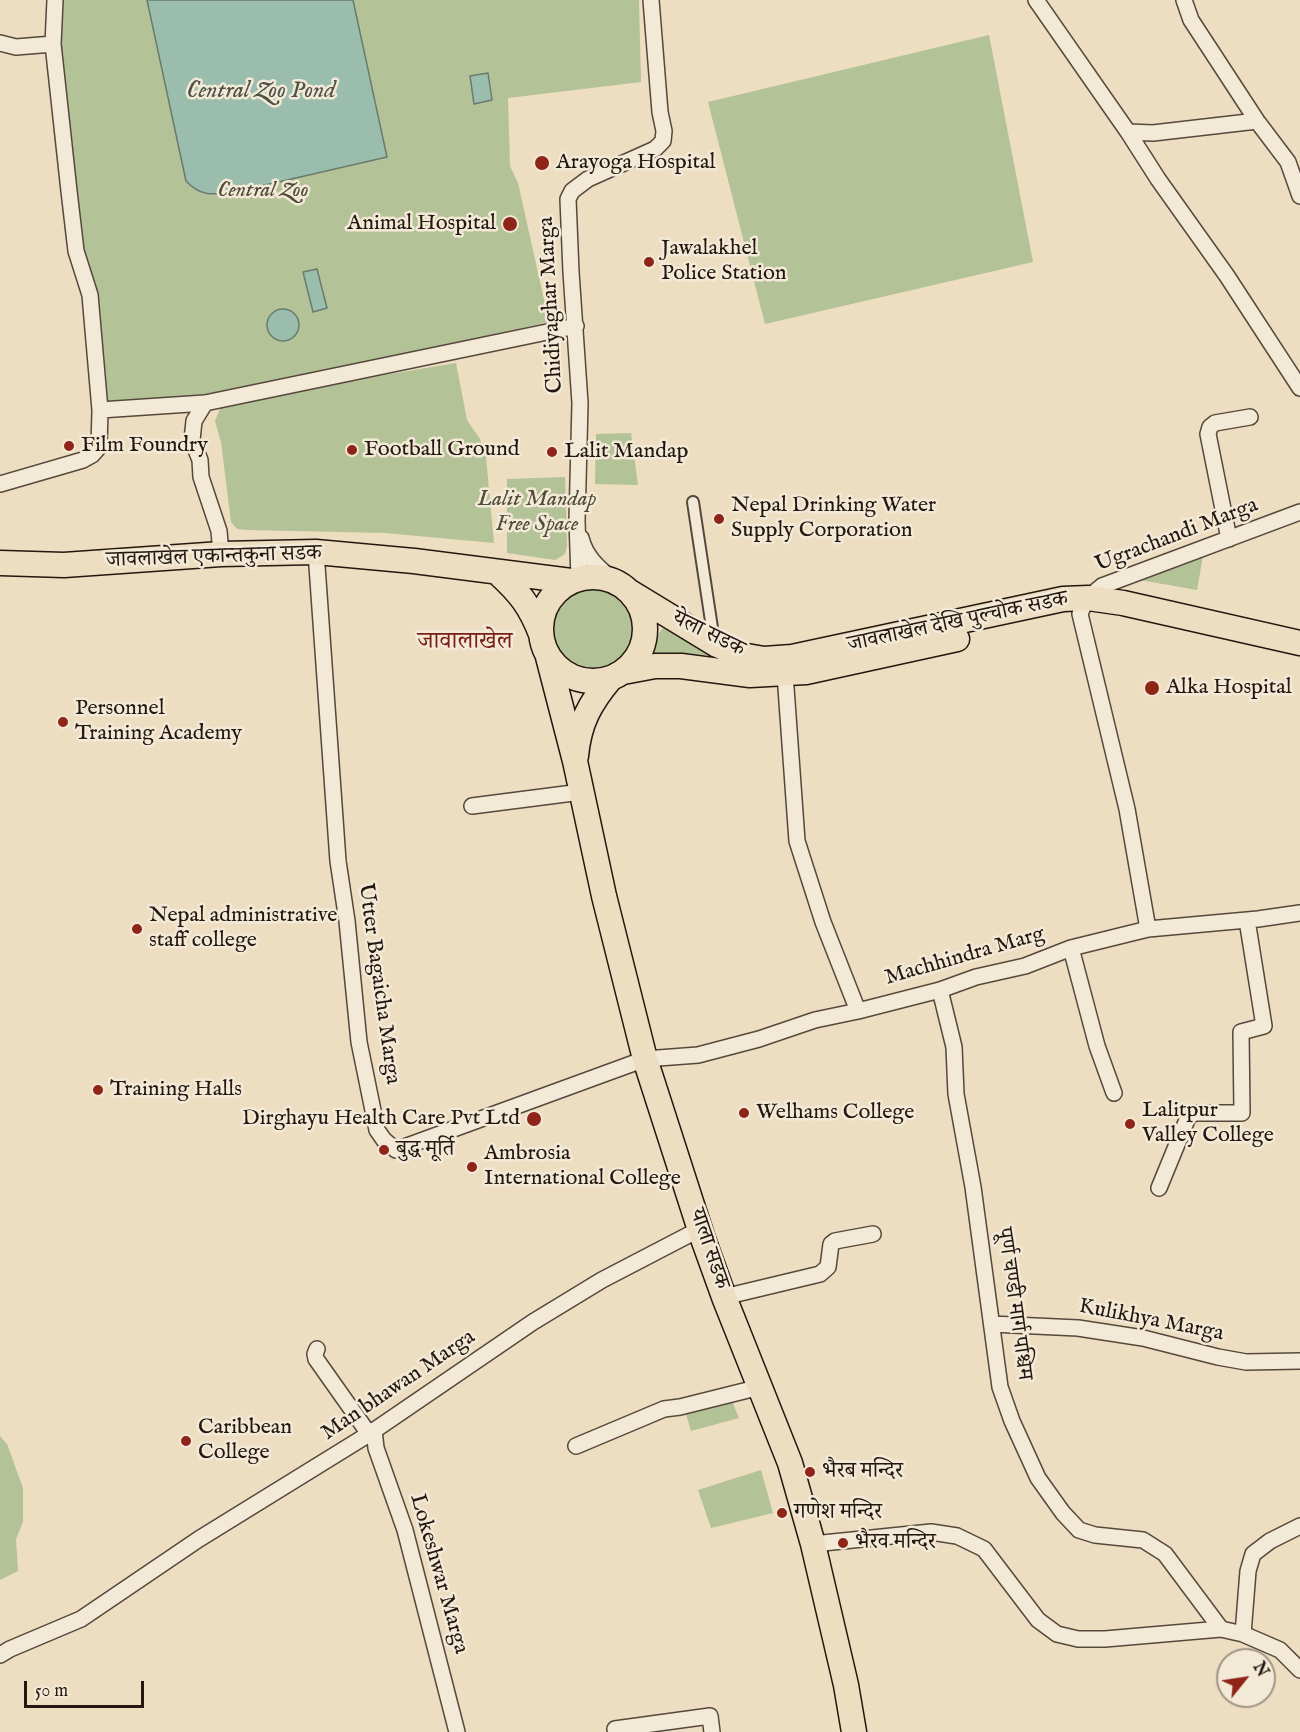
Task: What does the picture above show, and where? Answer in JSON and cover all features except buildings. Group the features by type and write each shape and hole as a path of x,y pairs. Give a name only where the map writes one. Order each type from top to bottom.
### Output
{"main road":[{"name":"जावलाखेल एकान्तकुना सडक","path":"0,562 64,565 221,554 316,552 414,561 498,573 575,579"},
{"path":"498,573 517,590 527,603 544,643 558,668 574,678 592,681 655,666 692,667 750,675 789,666 806,672 1062,615 1084,606 1300,657"},
{"path":"544,643 542,618 548,603 558,590 575,579 603,577 622,586 639,604 645,618 642,649 634,662 595,696 584,717 578,737 575,762"},
{"name":"येला सडक","path":"622,586 714,643 741,656 789,666"},
{"name":"जावलाखेल देखि पुल्चोक सडक","path":"1084,606 1123,603 1300,643"},
{"name":"याला सडक","path":"544,643 575,762 604,896 645,1059 724,1297 790,1463 813,1544 846,1685 854,1732"}],"street":[{"path":"0,484 83,460 99,447 100,410 90,295 76,251 53,44 55,0"},
{"name":"Chidiyaghar Marga","path":"575,579 580,403 568,199 572,190 588,179 655,149 663,141 664,131 660,112 651,0"},
{"path":"1036,0 1227,276 1300,388"},
{"path":"1184,0 1191,20 1257,121 1294,161 1300,196"},
{"path":"0,43 16,47 53,44"},
{"path":"1128,132 1153,133 1257,121"},
{"path":"100,410 205,403 576,326"},
{"path":"205,403 194,421 192,440 200,460 201,477 219,531 221,554"},
{"path":"1229,539 1208,434 1209,427 1215,423 1250,417"},
{"path":"693,502 714,643"},
{"name":"Ugrachandi Marga","path":"1084,606 1102,586 1300,513"},
{"name":"Chidiyaghar Marga","path":"577,521 584,547 595,565 622,586"},
{"name":"Utter Bagaicha Marga","path":"316,552 338,861 347,921 359,1042 377,1130 384,1140 396,1150 645,1059"},
{"path":"1084,606 1127,809 1148,928"},
{"path":"789,666 797,841 823,922 858,1011"},
{"path":"472,806 581,792"},
{"name":"Machhindra Marg","path":"645,1059 698,1055 759,1039 814,1020 940,990 976,977 1024,966 1071,948 1148,928 1300,913"},
{"path":"1159,1188 1188,1115 1242,1113 1241,1032 1264,1026 1247,920"},
{"path":"1071,948 1097,1046 1114,1093"},
{"name":"पूर्ण चण्डी मार्ग पश्चिम","path":"940,990 954,1047 956,1094 973,1187 1000,1387 1012,1421 1038,1478 1063,1513 1079,1530 1095,1535 1143,1540 1166,1554 1221,1629"},
{"name":"Man bhawan Marga","path":"0,1656 10,1649 81,1618 199,1539 371,1432 543,1316 602,1280 700,1229"},
{"path":"724,1297 820,1274 828,1267 831,1244 835,1241 873,1234"},
{"name":"Kulikhya Marga","path":"992,1324 1078,1328 1143,1338 1246,1362 1300,1361"},
{"path":"317,1349 316,1359 371,1432"},
{"path":"576,1446 664,1409 760,1388"},
{"name":"Lokeshwar Marga","path":"371,1432 405,1530 456,1732"},
{"path":"1243,1634 1248,1571 1252,1554 1270,1541 1300,1526"},
{"path":"813,1544 931,1532 957,1536 984,1549 1038,1620 1057,1634 1078,1639 1105,1639 1221,1629 1243,1634 1280,1650 1300,1670"},
{"path":"615,1729 710,1716 712,1732"}],"green space":[{"name":"Central Zoo","path":"58,0 639,0 641,82 508,98 510,166 518,183 549,322 227,394 103,407 78,249 60,76"},
{"path":"989,35 1033,262 765,324 708,102"},
{"name":"Football Ground","path":"456,363 467,420 480,439 486,457 494,543 385,533 247,530 237,529 231,522 221,442 215,421 221,406 271,394"},
{"path":"631,433 638,485 595,484 596,434"},
{"name":"Lalit Mandap Free Space","path":"565,477 567,546 565,554 555,560 507,553 507,479"},
{"path":"1203,556 1197,590 1140,580"},
{"path":"593,585 617,592 629,604 636,628 629,652 617,664 593,671 569,664 557,652 550,628 557,604 569,592"},
{"path":"663,628 712,652 712,656 684,653 655,655 656,641"},
{"path":"732,1401 739,1418 691,1431 686,1414"},
{"path":"0,1436 7,1444 23,1488 23,1522 16,1539 18,1571 0,1580"},
{"path":"761,1470 773,1513 711,1528 698,1490"}],"water":[{"name":"Central Zoo Pond","path":"147,0 353,0 387,157 235,192 209,194 197,190 186,181"},
{"path":"488,73 492,100 474,104 470,76"},
{"path":"317,269 327,308 313,312 303,272"},
{"path":"283,309 294,314 299,325 294,336 283,341 272,336 267,325 272,314"}],"place":[{"name":"Arayoga Hospital","path":"542,163"},
{"name":"Animal Hospital","path":"510,224"},
{"name":"Jawalakhel Police Station","path":"649,262"},
{"name":"Film Foundry","path":"69,446"},
{"name":"Football Ground","path":"352,450"},
{"name":"Lalit Mandap","path":"552,452"},
{"name":"Nepal Drinking Water Supply Corporation","path":"719,519"},
{"name":"Alka Hospital","path":"1152,688"},
{"name":"Personnel Training Academy","path":"63,722"},
{"name":"Nepal administrative staff college","path":"137,929"},
{"name":"Training Halls","path":"98,1090"},
{"name":"Welhams College","path":"744,1113"},
{"name":"Dirghayu Health Care Pvt Ltd","path":"534,1119"},
{"name":"Lalitpur Valley College","path":"1130,1124"},
{"name":"बुद्ध मूर्ति","path":"384,1150"},
{"name":"Ambrosia International College","path":"472,1167"},
{"name":"Caribbean College","path":"186,1441"},
{"name":"भैरब मन्दिर","path":"810,1472"},
{"name":"गणेश मन्दिर","path":"782,1513"},
{"name":"भैरव मन्दिर","path":"843,1543"}],"district":[{"name":"जावालाखेल","path":"465,643"}]}
